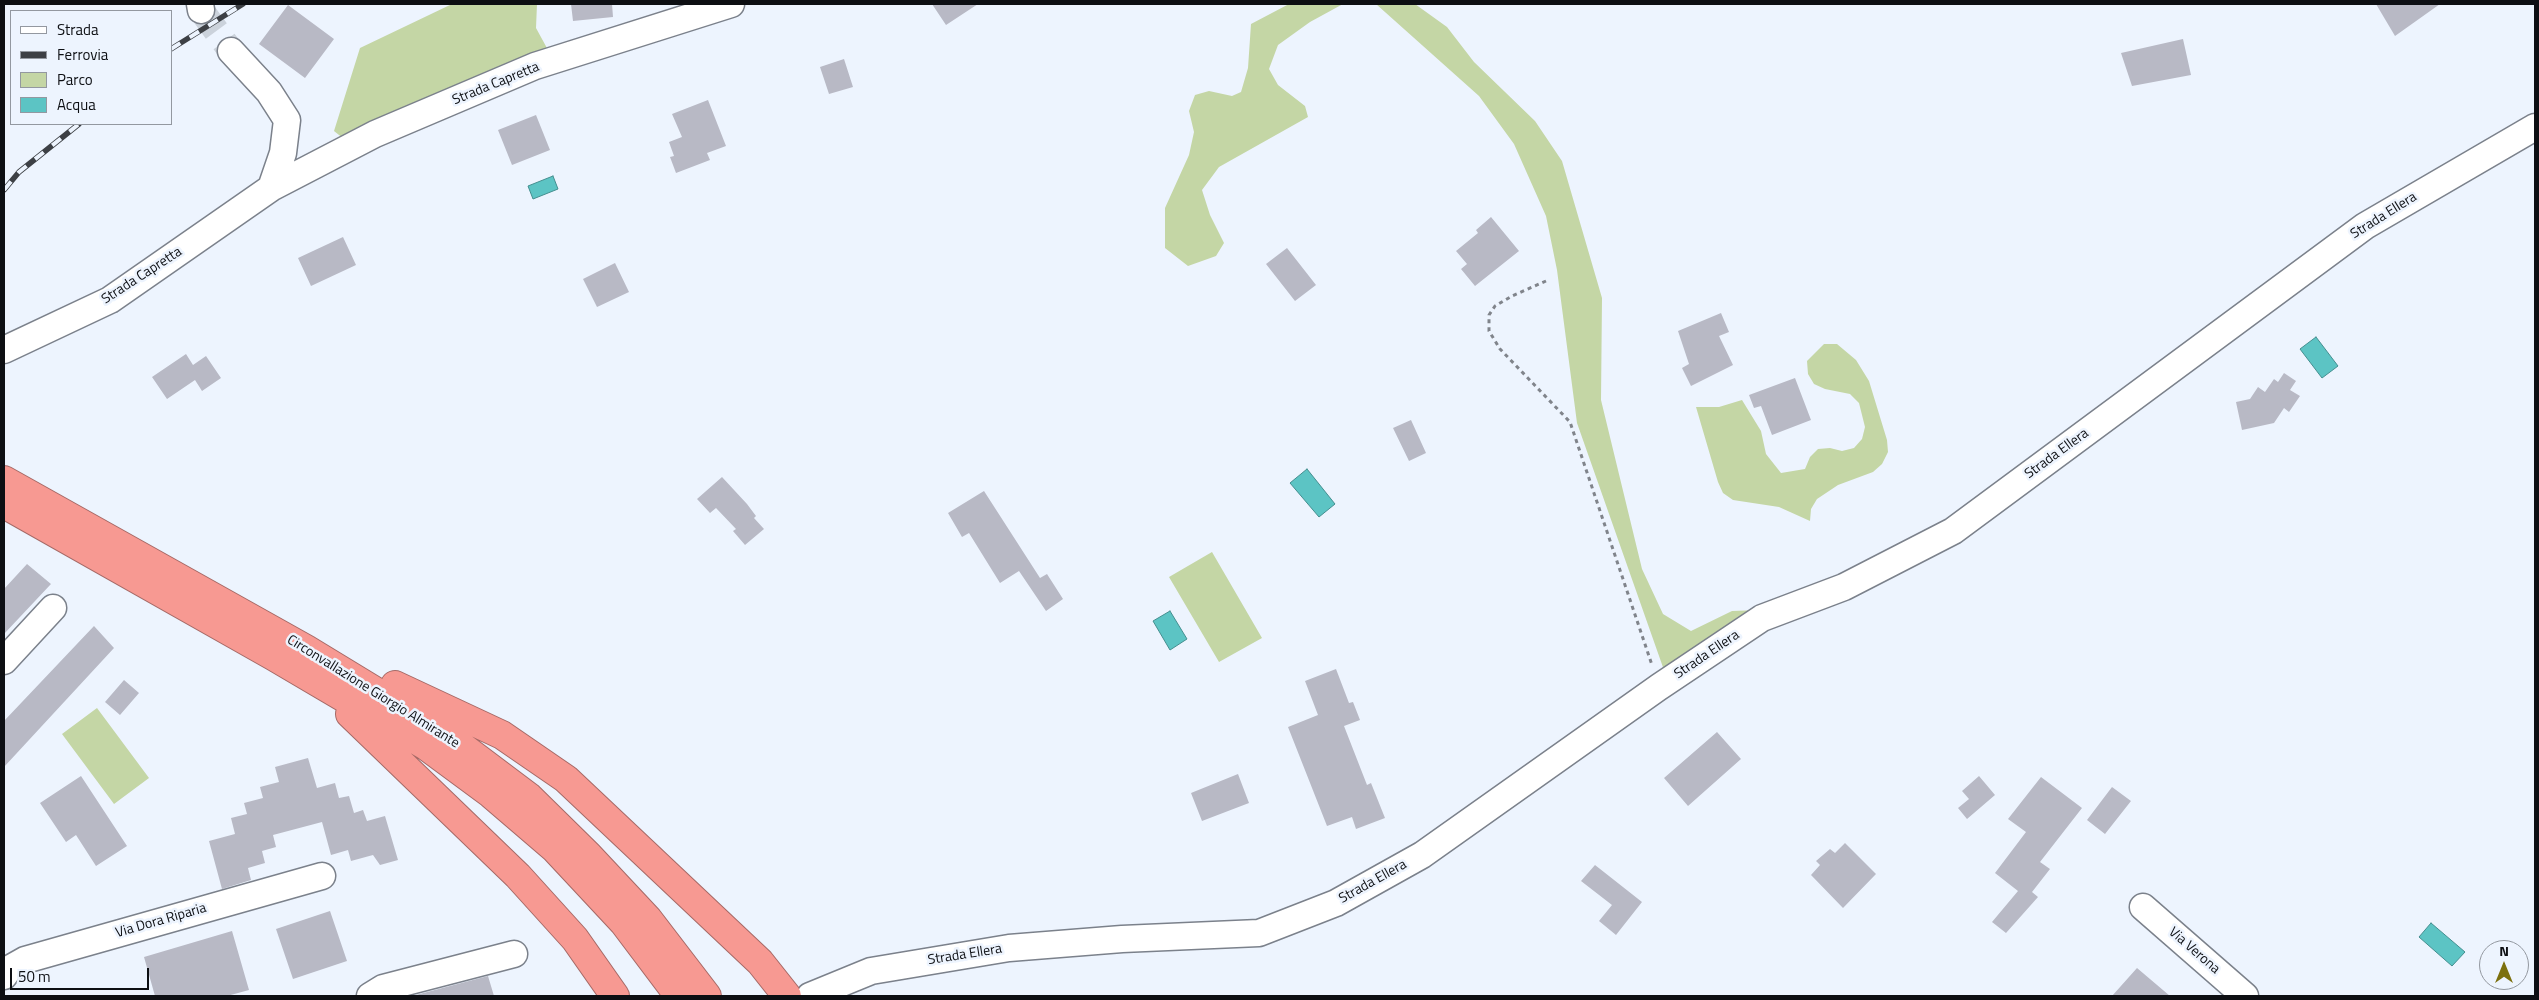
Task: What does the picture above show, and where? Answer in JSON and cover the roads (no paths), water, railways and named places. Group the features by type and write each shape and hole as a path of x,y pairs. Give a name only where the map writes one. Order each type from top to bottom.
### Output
{"highway":[{"name":"Circonvallazione Giorgio Almirante","path":"4,480 306,649 444,733 529,797 648,919 707,996"},
{"name":"Circonvallazione Giorgio Almirante","path":"4,504 426,746 491,794 554,848 624,923 679,996"},
{"path":"306,649 338,655 502,736 566,779 760,962 787,996"},
{"path":"312,679 518,876 574,939 615,996"}],"street":[{"name":"Strada Capretta","path":"4,350 110,300 271,188 375,134 535,66 730,4"},
{"path":"231,51 269,92 287,120 283,153 271,188"},
{"name":"Strada Ellera","path":"810,996 871,971 1009,948 1122,939 1259,933 1336,903 1422,855 1660,687 1762,618 1844,587 1953,531 2365,226 2535,127"},
{"path":"4,662 53,608"},
{"name":"Via Dora Riparia","path":"4,976 9,969 25,960 322,876"},
{"name":"Via Verona","path":"2143,906 2245,996"},
{"path":"370,996 383,988 514,954"},
{"path":"4,980 15,996"}],"water":[{"path":"553,176 558,189 533,199 528,186"},
{"path":"2316,337 2338,366 2322,378 2300,349"},
{"path":"1307,469 1335,504 1319,517 1290,483"},
{"path":"1170,611 1187,639 1170,650 1153,621"},
{"path":"2431,923 2465,952 2452,966 2419,937"}],"tunnel":[{"path":"201,10 231,51"}],"railway":[{"path":"172,48 243,4"},
{"path":"4,190 19,172 78,125"}]}
